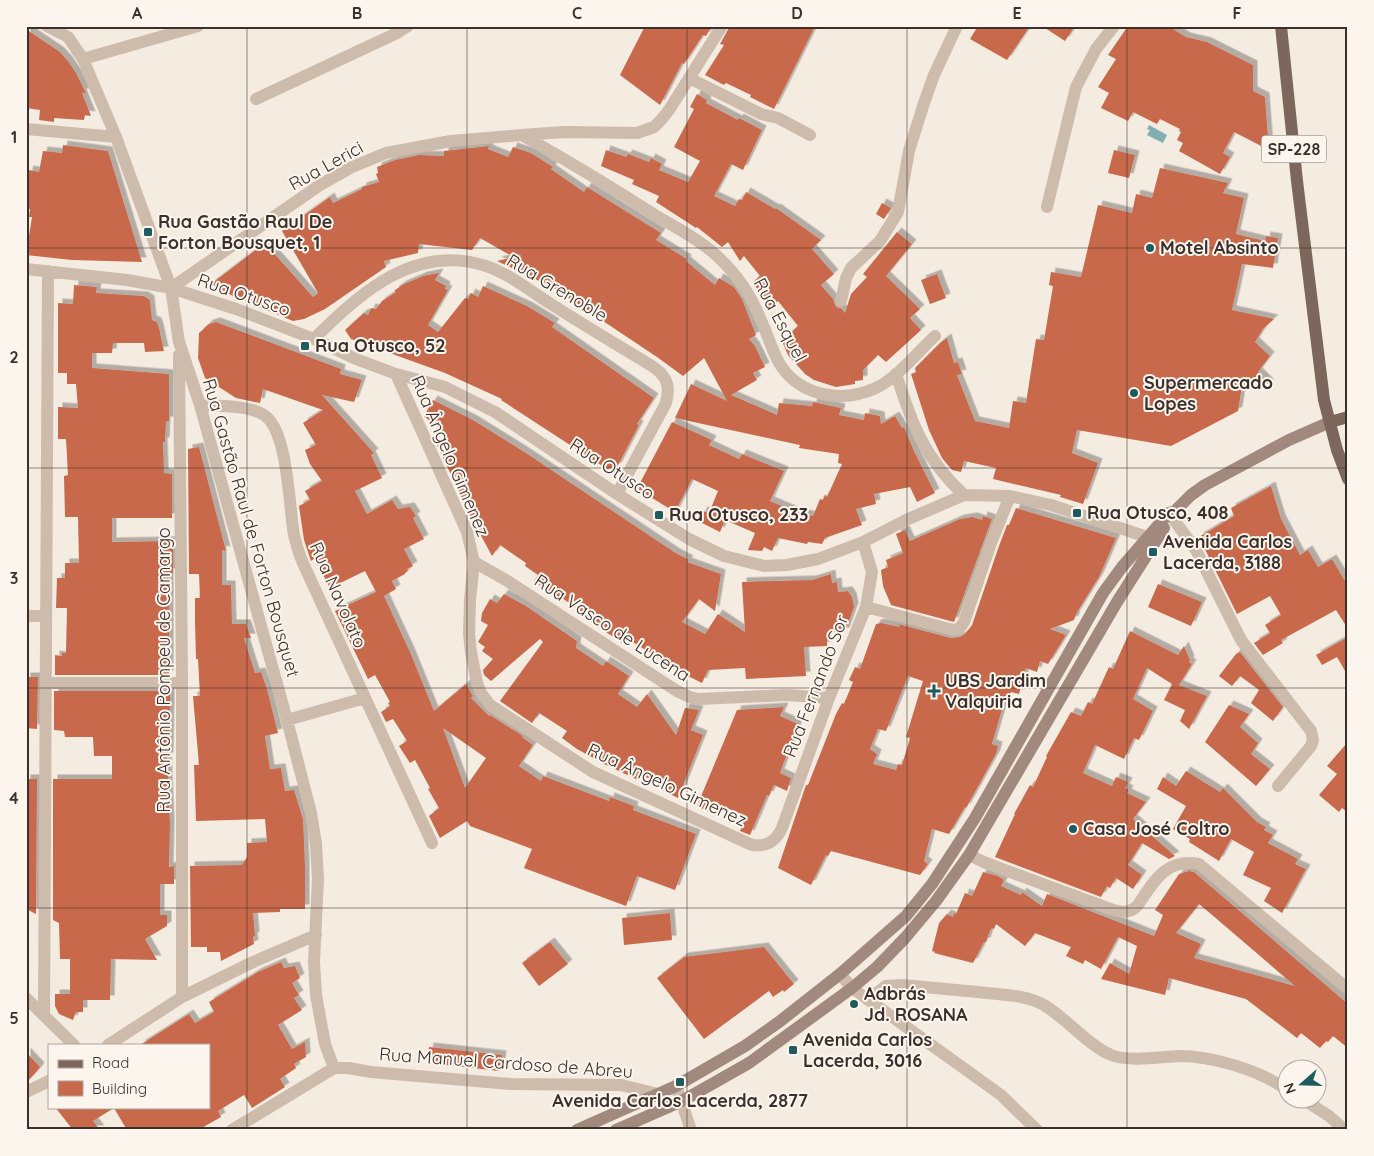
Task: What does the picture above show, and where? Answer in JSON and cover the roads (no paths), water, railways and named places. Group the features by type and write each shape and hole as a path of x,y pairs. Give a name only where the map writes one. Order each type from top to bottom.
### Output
{"main road":[{"name":"SP-228","path":"1280,26 1324,400 1348,479"},
{"path":"577,1130 676,1086 744,1046 779,1022 840,974 906,916 932,884 975,818 1103,593 1172,514 1191,494 1205,485 1289,440 1330,422 1348,417"},
{"path":"616,1130 682,1101 749,1063 852,988 877,967 905,938 936,901 969,855 1117,602 1151,539"}],"street":[{"name":"Rua Gastão Raul de Forton Bousquet","path":"47,26 68,37 83,59 116,137 171,288 179,342 200,405 311,813 316,844 318,879 314,962 316,995 325,1044 334,1068"},
{"path":"83,59 198,26"},
{"path":"256,99 397,34 408,26"},
{"name":"Rua Lerici","path":"171,288 320,185 352,167 386,153 451,141 564,132 630,134 648,130 661,120 722,26"},
{"path":"841,302 846,278 851,268 880,240 898,212 909,151 924,103 934,75 957,26"},
{"path":"1047,207 1076,87 1096,49 1114,26"},
{"path":"689,78 752,110 778,118 810,135"},
{"path":"26,129 116,137"},
{"name":"Rua Esquel","path":"522,135 600,180 709,249 729,267 748,292 781,365 800,386 817,394 831,396 844,396 876,388 896,374 935,336"},
{"name":"Rua Grenoble","path":"314,339 331,322 377,284 398,272 420,263 437,260 459,260 486,266 516,280 551,304 655,368 664,374 667,380 669,387 666,403 618,494"},
{"name":"Rua Otusco","path":"26,269 127,280 171,288 236,309 314,339 356,359 396,374 445,387 495,412 689,539 724,556 764,566 787,565 818,559 863,542 906,520 964,495 1010,496 1051,505 1151,539"},
{"path":"44,1014 48,271"},
{"name":"Rua Antônio Pompeu de Camargo","path":"179,342 182,997"},
{"name":"Rua Ângelo Gimenez","path":"396,374 467,532 474,562 469,634 477,684 490,705 593,772 752,845 765,845 775,840"},
{"path":"896,374 908,412 926,452 939,469 964,495"},
{"name":"Rua Navolato","path":"200,405 246,409 263,414 272,422 283,454 297,549 308,577 432,843"},
{"path":"866,607 953,630 959,629 964,622 1010,496"},
{"path":"1172,514 1196,550 1242,640 1311,731 1313,740 1311,746 1278,786"},
{"name":"Rua Fernando Sor","path":"775,840 782,828 829,698 866,607 872,572 863,542"},
{"name":"Rua Vasco de Lucena","path":"474,562 506,580 677,691 692,698 710,699 787,695 829,698"},
{"path":"26,616 46,616"},
{"path":"46,683 182,683"},
{"path":"287,720 365,698"},
{"path":"969,855 1112,910 1125,912 1133,910 1165,869 1190,862 1198,864 1348,989"},
{"path":"110,1044 182,997 253,962 316,935"},
{"path":"840,974 852,988 1001,1095 1037,1130"},
{"path":"868,1000 886,986 902,985 1030,999 1063,1018 1096,1046 1111,1055 1126,1059 1182,1056 1198,1058 1246,1068 1276,1083"},
{"path":"26,998 73,1044"},
{"path":"232,1130 334,1068"},
{"name":"Rua Manuel Cardoso de Abreu","path":"334,1068 511,1084 621,1085 658,1094"},
{"path":"26,1092 48,1081"},
{"path":"676,1086 691,1130"},
{"path":"658,1094 669,1107"},
{"path":"1317,1108 1330,1116 1345,1130"}],"water":[{"path":"1149,125 1167,135 1163,143 1147,135 1150,130 1147,129"}],"place":[{"name":"Rua Gastão Raul De Forton Bousquet, 1","path":"148,232"},
{"name":"Motel Absinto","path":"1150,248"},
{"name":"Rua Otusco, 52","path":"305,346"},
{"name":"Supermercado Lopes","path":"1134,393"},
{"name":"Rua Otusco, 408","path":"1077,513"},
{"name":"Rua Otusco, 233","path":"659,515"},
{"name":"Avenida Carlos Lacerda, 3188","path":"1153,552"},
{"name":"UBS Jardim Valquiria","path":"934,691"},
{"name":"Casa José Coltro","path":"1073,829"},
{"name":"Adbrás Jd. ROSANA","path":"854,1004"},
{"name":"Avenida Carlos Lacerda, 3016","path":"793,1050"},
{"name":"Avenida Carlos Lacerda, 2877","path":"680,1082"}]}
